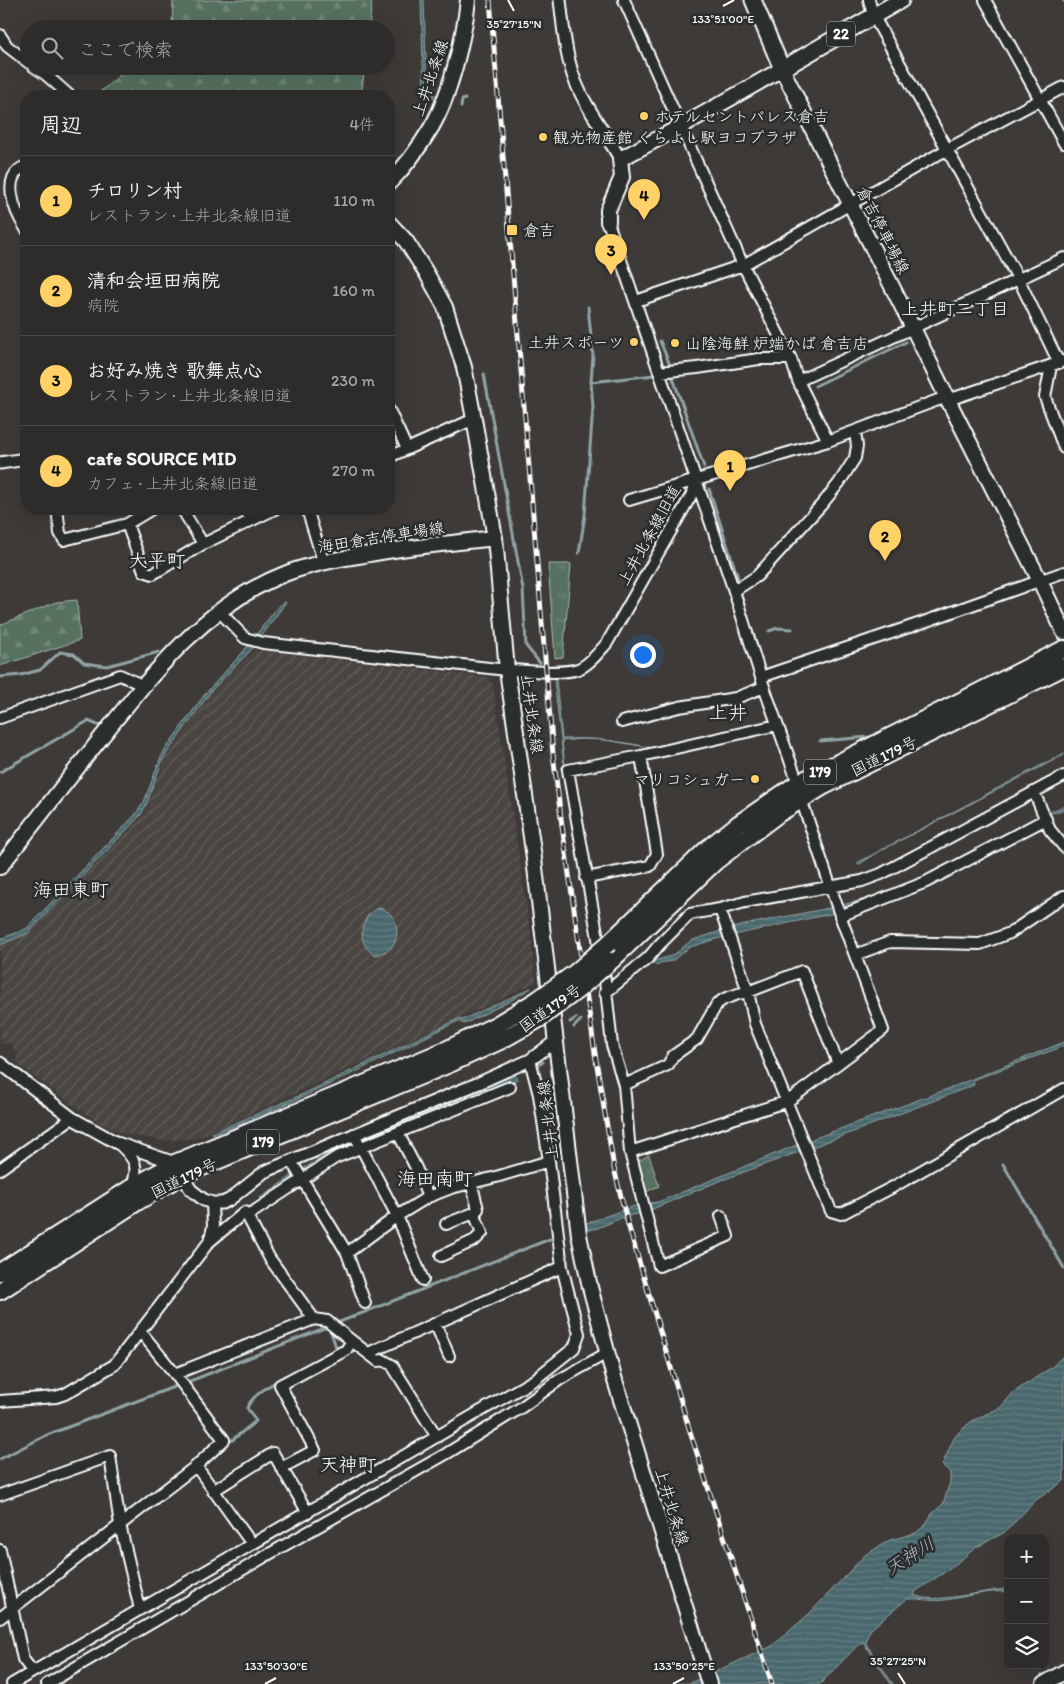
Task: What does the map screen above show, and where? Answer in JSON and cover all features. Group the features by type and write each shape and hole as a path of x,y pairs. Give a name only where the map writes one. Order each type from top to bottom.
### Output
{"highway":[{"name":"国道179号","path":"0,1291 137,1202 179,1169 496,1025 537,1000 576,972 708,848 738,824 1064,649"},
{"name":"国道179号","path":"0,1272 131,1188 454,1062 500,1041 539,1019 579,989 716,861 778,814 800,791 832,782 1064,667"}],"main road":[{"name":"上井北条線","path":"395,177 431,128 441,108 465,28 468,0"},
{"path":"608,222 608,210 622,177 620,159 782,69 753,0"},
{"name":"22","path":"782,69 901,0"},
{"name":"倉吉停車場線","path":"782,69 1064,632"},
{"path":"395,229 406,241 445,308 464,367 495,538"},
{"name":"上井北条線","path":"495,538 508,670 557,1040 579,1235 613,1374 709,1684"},
{"name":"海田倉吉停車場線","path":"0,866 142,685 187,639 219,610 257,587 287,573 323,562 384,551 495,538"},
{"path":"1044,1684 1064,1672"}],"street":[{"path":"560,0 566,48 573,77 620,159"},
{"path":"624,0 743,265 791,358 798,381 828,441"},
{"path":"869,0 873,15 1019,280 1058,363 1045,397 1064,448"},
{"path":"985,0 1064,143"},
{"path":"0,35 7,46 20,56"},
{"path":"46,75 63,90"},
{"path":"636,301 743,265 946,150 1064,87"},
{"path":"20,168 12,176 10,189 13,206 20,218"},
{"name":"上井北条線旧道","path":"219,610 245,638 263,643 508,670 546,671 578,669 597,656 607,643 692,494 696,481 608,222"},
{"path":"798,381 1064,258"},
{"path":"659,372 759,359 791,358"},
{"path":"629,500 828,441 947,398 958,397 1058,363"},
{"path":"395,454 474,419"},
{"path":"395,423 407,449"},
{"path":"734,591 757,576 824,503 855,458 857,446 855,432"},
{"path":"0,462 20,460"},
{"path":"630,1152 788,1101 883,1030 840,916 734,591 696,481"},
{"path":"58,515 60,532 64,540 127,524 142,515"},
{"path":"186,515 204,544"},
{"path":"248,515 251,520"},
{"path":"127,524 144,571 153,574 204,544 262,515"},
{"path":"309,515 323,562"},
{"path":"622,722 680,707 736,698 763,682 1064,572"},
{"path":"0,718 120,675 142,685"},
{"path":"721,1216 728,1236 659,1266 630,1152 624,1086 612,1045 604,972 568,770 641,756 777,725"},
{"path":"586,878 650,866 657,854 641,756"},
{"path":"605,993 648,958 690,914 862,881 880,874 1064,776"},
{"path":"1034,792 1050,830 1064,847"},
{"path":"840,916 926,882 1046,819"},
{"path":"855,955 890,942 980,944 1010,933 1064,896"},
{"path":"720,909 748,992 756,1024 831,1211 841,1214 893,1187 1064,1089"},
{"path":"624,1086 668,1065 673,1056 696,1040 717,1004 802,971 838,1064"},
{"path":"0,1063 72,1118 118,1143 179,1169 191,1190 204,1200 212,1203 222,1203 229,1200 264,1172 479,1083 530,1060 557,1040"},
{"path":"12,1684 437,1438 534,1380 574,1348 579,1334 562,1267 539,1095 530,1060"},
{"path":"247,1216 335,1158 510,1087"},
{"path":"0,1169 72,1118"},
{"path":"398,1132 428,1196"},
{"path":"354,1134 397,1216 423,1280"},
{"path":"118,1143 131,1156 135,1164 136,1172 131,1188"},
{"path":"290,1160 346,1253 365,1303"},
{"path":"346,1253 428,1196 471,1182 496,1177 549,1161"},
{"path":"446,1224 478,1209 471,1182"},
{"path":"209,1242 213,1227 212,1203"},
{"path":"0,1400 56,1397 65,1394 114,1364 209,1242 245,1212 270,1259 314,1319"},
{"path":"441,1256 475,1240 482,1233 474,1212"},
{"path":"368,1352 436,1324 562,1267"},
{"path":"175,1374 314,1319 327,1321 378,1361 383,1360 392,1365 437,1438"},
{"path":"436,1324 449,1356"},
{"path":"0,1618 196,1466 224,1440 140,1331"},
{"path":"282,1468 315,1450 280,1386 346,1350 352,1341"},
{"path":"47,1684 271,1553 446,1454 522,1407 559,1380 607,1353"},
{"path":"213,1491 273,1453 308,1513"},
{"path":"0,1495 110,1456 120,1525 140,1609"},
{"path":"196,1466 252,1544"},
{"path":"0,1550 23,1659 32,1671"}],"shaded area":[{"path":"254,650 488,677 493,685 532,942 536,982 208,1134 195,1138 164,1141 124,1134 102,1125 15,1062 18,1055 10,1043 0,1044 0,946 27,935 141,817 167,756 213,690"}],"green space":[{"path":"173,0 372,0 370,20 172,20"},
{"path":"120,75 364,75 362,90 102,90"},
{"path":"548,564 571,564 563,657 555,658"},
{"path":"77,600 80,640 0,666 0,625 56,602"},
{"path":"649,1155 659,1186 646,1192 637,1162"}],"water":[{"path":"421,0 424,0 427,91 428,93 440,96 439,99 424,93"},
{"path":"286,602 254,647 212,690 165,756 140,816 27,934 0,945 0,939 26,929 135,815 144,802 166,748 205,694 243,652 279,605"},
{"path":"556,679 562,739 582,739 562,741 588,913 587,913 567,790 554,680"},
{"path":"609,741 633,744 658,749"},
{"path":"1064,753 1064,755 882,850 858,865 857,863"},
{"path":"1064,806 1064,809 1050,814 925,879 852,907 835,913 720,938 690,947 672,961 660,963 656,966 653,962 671,956 692,940 743,925 840,906 887,892 946,866 1033,820"},
{"path":"379,908 390,914 394,919 397,930 391,948 376,955 369,951 365,945 362,931 367,917 372,911"},
{"path":"531,988 512,1000 464,1024 458,1021 307,1095 246,1122 215,1134 212,1133 303,1094 460,1018 462,1020"},
{"path":"1064,1042 1064,1045 1056,1049 973,1080 974,1085 717,1182 643,1213 626,1216 598,1228 585,1231 584,1224 640,1204 658,1202 799,1144 945,1090"},
{"path":"515,1074 518,1079 413,1122 262,1202 260,1198 332,1151"},
{"name":"天神川","path":"1064,1355 1064,1481 1036,1500 1005,1532 975,1548 951,1568 916,1591 914,1595 923,1598 946,1598 998,1590 1004,1589 1004,1592 940,1600 907,1599 871,1629 867,1636 866,1644 893,1684 891,1684 863,1642 820,1684 676,1684 690,1683 772,1646 809,1614 865,1555 890,1540 916,1533 943,1504 950,1482 950,1474 942,1465 954,1438 972,1421 1001,1407 1014,1392 1052,1367"}],"waterway":[{"path":"461,107 462,100 465,99"},
{"path":"986,231 992,241"},
{"path":"998,254 1008,274"},
{"path":"579,553 585,515 593,407 591,382 593,355 588,307"},
{"path":"660,341 672,370"},
{"path":"815,386 906,342"},
{"path":"484,374 523,589 526,646 540,663"},
{"path":"591,382 655,375"},
{"path":"673,378 704,467"},
{"path":"709,489 739,581"},
{"path":"769,631 778,628 792,629"},
{"path":"0,677 21,675 40,670 60,652 74,654 84,663 107,666 159,652"},
{"path":"0,772 88,721 100,726"},
{"path":"820,741 869,737"},
{"path":"570,1022 576,1018"},
{"path":"574,1027 581,1020"},
{"path":"1003,1164 1064,1268"},
{"path":"185,1383 550,1239"},
{"path":"331,1332 337,1350 335,1351"},
{"path":"231,1441 256,1421 247,1408 252,1399 280,1379"},
{"path":"0,1459 47,1435 179,1385"}],"railway":[{"path":"490,0 553,754 596,1060 614,1168 627,1221 692,1438 772,1684"}],"place":[{"name":"ホテルセントパレス倉吉","path":"644,116"},
{"name":"観光物産館 くらよし駅ヨコプラザ","path":"543,137"},
{"name":"cafe SOURCE MID","path":"644,220"},
{"name":"倉吉","path":"512,230"},
{"name":"お好み焼き 歌舞点心","path":"611,275"},
{"name":"土井スポーツ","path":"634,342"},
{"name":"山陰海鮮 炉端かば 倉吉店","path":"675,343"},
{"name":"チロリン村","path":"730,491"},
{"name":"清和会垣田病院","path":"885,561"},
{"name":"マリコシュガー","path":"755,779"}],"district":[{"name":"上井町二丁目","path":"955,309"},
{"name":"大平町","path":"157,560"},
{"name":"上井","path":"728,712"},
{"name":"海田東町","path":"71,889"},
{"name":"海田南町","path":"435,1178"},
{"name":"天神町","path":"348,1464"}]}
